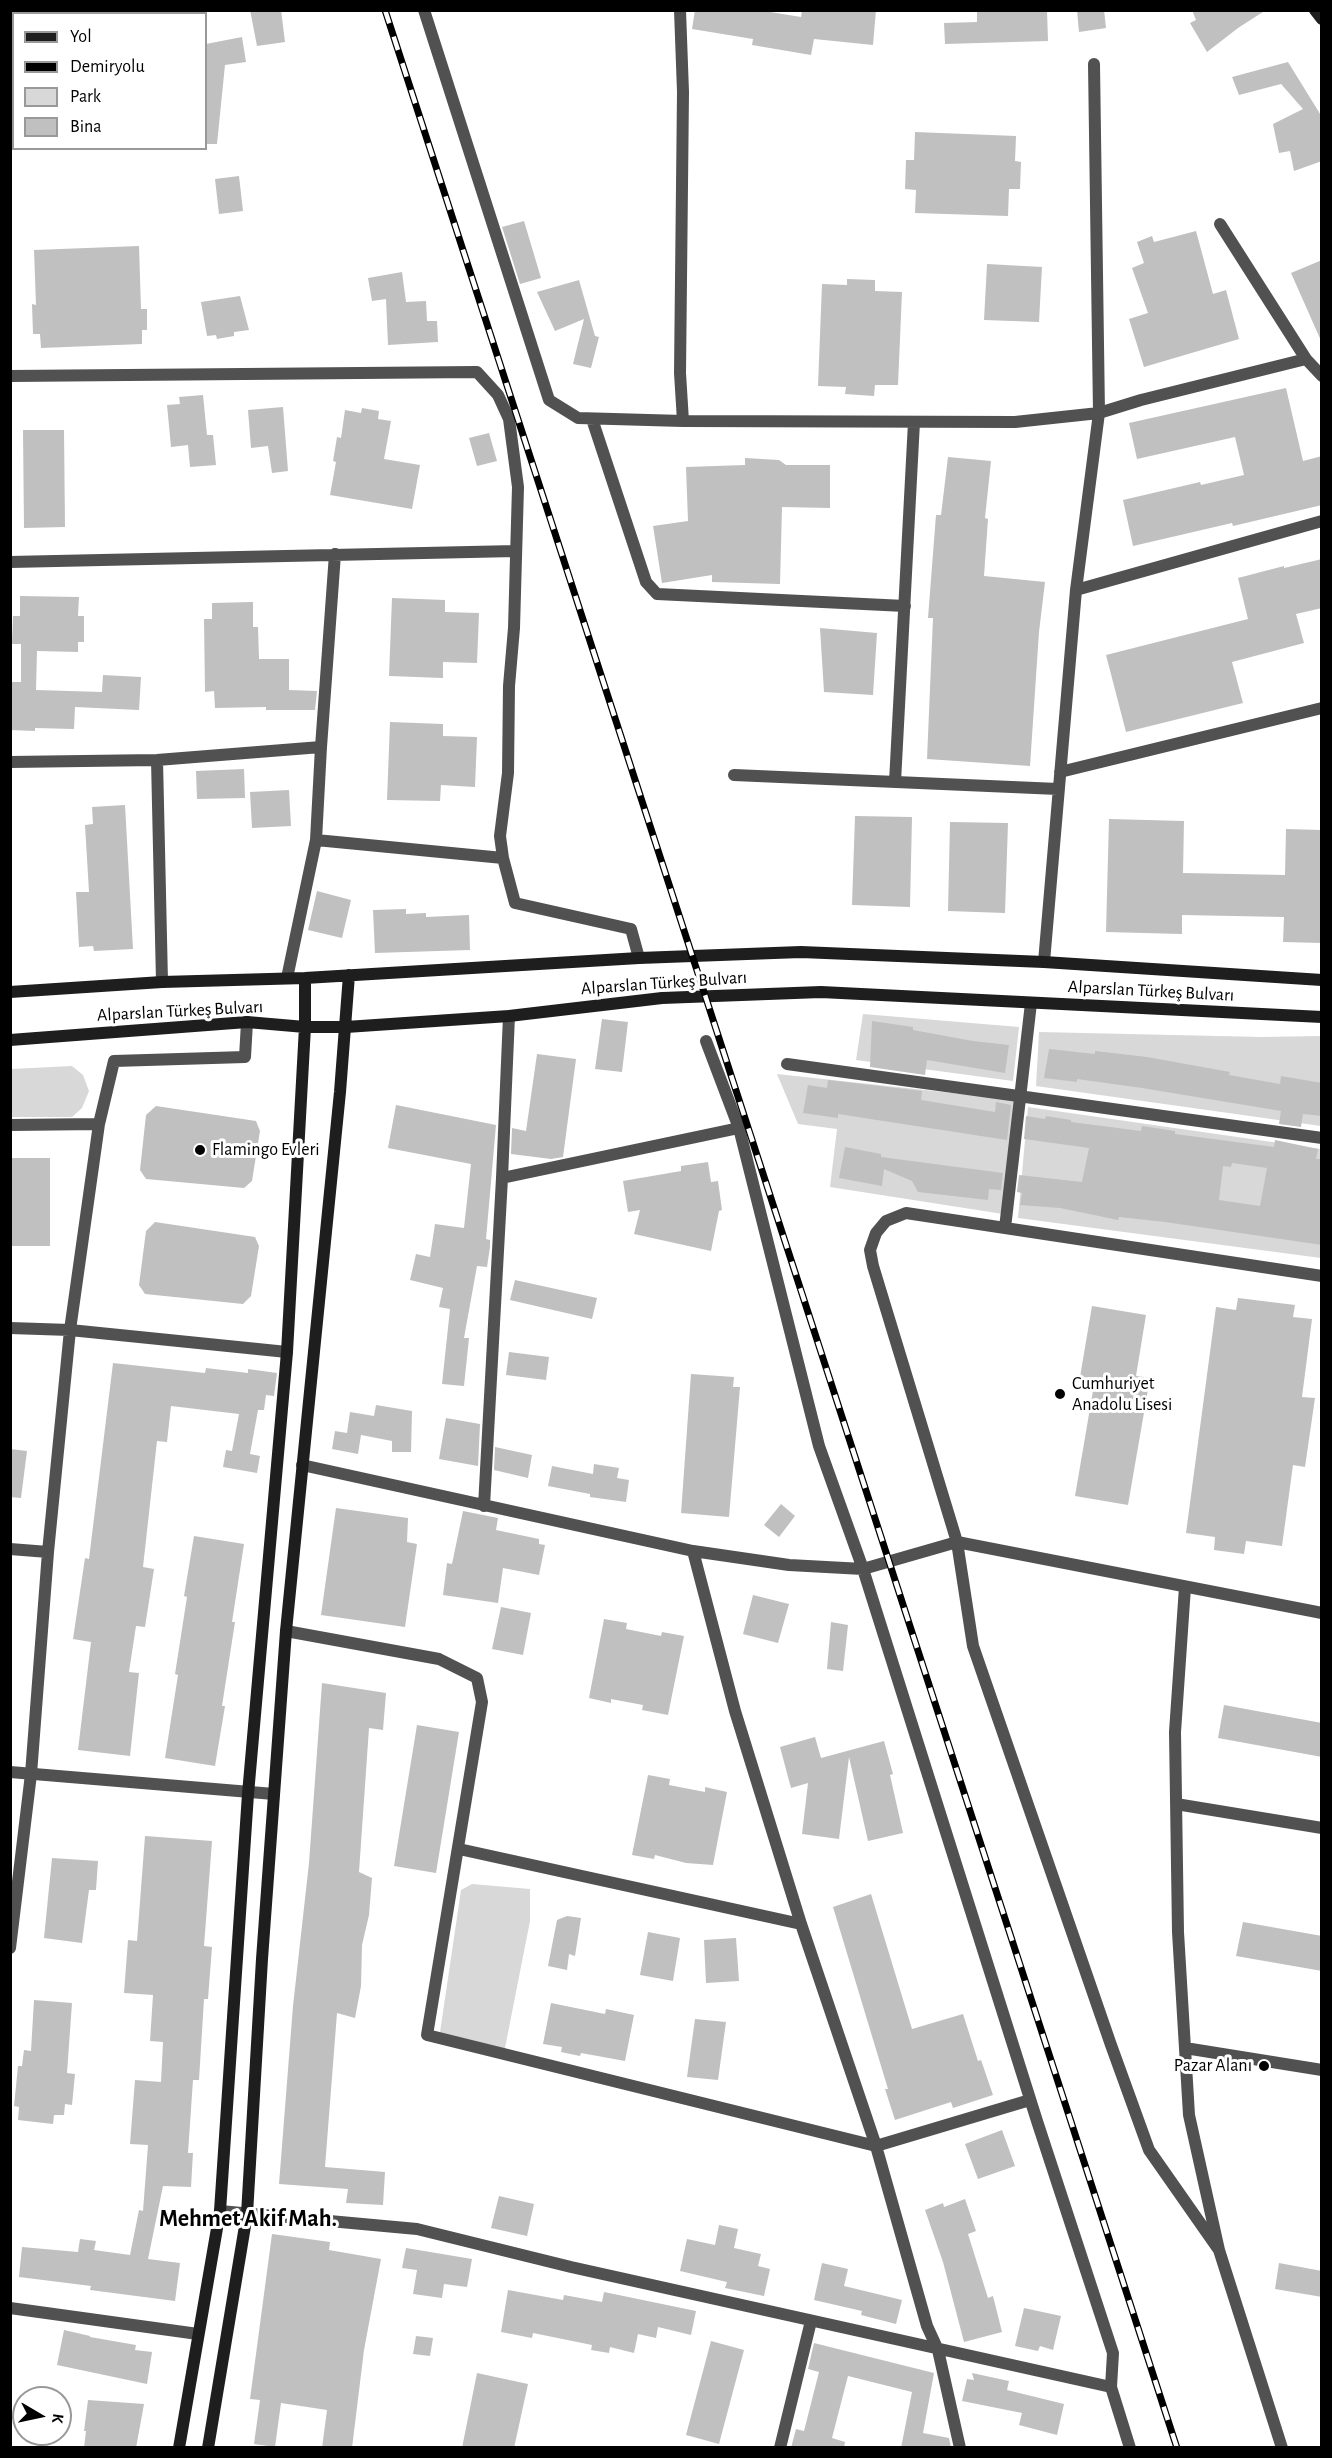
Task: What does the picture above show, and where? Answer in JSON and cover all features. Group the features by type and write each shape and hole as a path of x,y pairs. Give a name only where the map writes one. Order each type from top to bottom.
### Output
{"main road":[{"path":"1316,10 1322,19"},
{"name":"Alparslan Türkeş Bulvarı","path":"10,992 162,982 305,978 639,958 801,952 1044,962 1322,980"},
{"path":"208,2448 247,2214 286,1631 350,975"},
{"path":"179,2448 220,2211 248,1794 287,1352 305,1027 305,978"},
{"name":"Alparslan Türkeş Bulvarı","path":"10,1040 247,1022 346,1028 509,1016 662,998 821,992 1322,1017"}],"street":[{"path":"424,10 549,400 578,418 683,421 1015,422 1100,413 1141,400 1306,359"},
{"path":"680,10 682,92 680,373 683,421"},
{"path":"1044,962 1076,590 1100,413 1094,63"},
{"path":"1220,224 1306,359 1322,376"},
{"path":"10,376 477,372 498,395 509,419 518,487 507,773 500,836 503,858 515,903 631,929 639,958"},
{"path":"592,419 646,582 657,594 904,606"},
{"path":"895,782 915,422"},
{"path":"1076,590 1322,521"},
{"path":"10,562 516,551"},
{"path":"287,978 316,840 335,554"},
{"path":"1060,772 1322,708"},
{"path":"10,762 157,760 321,747"},
{"path":"157,760 162,982"},
{"path":"734,775 1058,789"},
{"path":"316,840 503,858"},
{"path":"1005,1228 1032,1003"},
{"path":"484,1506 509,1016"},
{"path":"10,1948 32,1774 48,1552 70,1330 99,1124 114,1061 245,1057 247,1022"},
{"path":"706,1041 738,1128 819,1446 863,1569 1030,2100 1113,2353 1111,2387 1130,2448"},
{"path":"787,1064 1322,1138"},
{"path":"10,1125 99,1124"},
{"path":"502,1178 738,1128"},
{"path":"1219,2250 1149,2150 973,1646 957,1542 870,1250 876,1233 886,1221 906,1213 1322,1276"},
{"path":"10,1328 70,1330 287,1352"},
{"path":"302,1465 693,1551 789,1565 863,1569 957,1542 1322,1613"},
{"path":"10,1549 48,1552"},
{"path":"693,1551 735,1712 801,1924 876,2146 927,2326 938,2350 960,2448"},
{"path":"1185,1587 1174,1732 1178,1932 1189,2115 1219,2250 1282,2448"},
{"path":"286,1631 439,1659 477,1678 482,1702 427,2035 876,2146 1030,2100"},
{"path":"10,1772 248,1794 274,1794"},
{"path":"1176,1804 1322,1828"},
{"path":"459,1849 801,1924"},
{"path":"1185,2048 1322,2070"},
{"path":"220,2211 417,2229 938,2350 1111,2387"},
{"path":"10,2308 198,2334"},
{"path":"780,2448 811,2321"}],"green space":[{"path":"863,1014 1019,1027 1013,1081 856,1060"},
{"path":"1039,1032 1262,1037 1321,1036 1321,1126 1036,1086"},
{"path":"72,1066 83,1075 89,1091 82,1108 72,1117 11,1117 11,1069"},
{"path":"777,1074 1017,1100 1003,1214 830,1187 837,1129 798,1124"},
{"path":"1028,1107 1321,1149 1321,1258 1018,1218"},
{"path":"472,1884 530,1889 530,1921 504,2053 439,2039 461,1890"}],"building":[{"path":"250,10 281,10 285,42 257,46"},
{"path":"695,10 758,10 801,17 802,10 876,10 873,45 814,39 811,55 752,45 753,39 692,29"},
{"path":"977,10 1047,10 1048,41 945,44 944,23 977,22"},
{"path":"1077,10 1104,10 1106,28 1079,32"},
{"path":"1192,10 1266,10 1207,52 1190,23 1196,20"},
{"path":"242,37 246,62 225,65 217,144 207,144 207,44"},
{"path":"1288,62 1322,117 1322,161 1294,171 1290,151 1279,153 1273,124 1303,109 1281,84 1239,95 1232,77"},
{"path":"915,132 1016,136 1015,161 1021,162 1020,189 1009,189 1008,216 915,213 916,190 905,189 906,160 914,160"},
{"path":"239,176 243,211 219,214 215,179"},
{"path":"524,221 541,278 520,284 502,227"},
{"path":"1196,231 1213,294 1226,290 1239,339 1144,367 1129,319 1148,313 1132,268 1144,263 1137,242 1152,236 1154,242"},
{"path":"139,246 141,309 147,309 147,330 142,330 142,344 41,348 40,334 33,334 32,304 36,305 34,250"},
{"path":"1322,260 1322,343 1291,273"},
{"path":"987,264 1042,267 1039,322 984,320"},
{"path":"402,272 406,302 426,301 427,321 437,321 438,342 388,345 386,299 372,301 368,278"},
{"path":"847,279 875,280 875,291 902,292 898,385 875,385 874,396 845,394 846,387 818,386 822,284 847,285"},
{"path":"579,280 595,336 599,337 591,368 573,364 584,319 555,331 537,292"},
{"path":"240,296 249,330 234,332 234,336 217,339 216,335 207,336 201,302"},
{"path":"1286,388 1303,461 1322,456 1322,505 1133,546 1123,500 1200,482 1201,485 1244,475 1235,437 1137,459 1129,423"},
{"path":"203,395 207,435 213,435 216,465 190,467 188,445 171,447 167,405 180,404 179,397"},
{"path":"283,407 288,471 272,473 268,446 251,448 248,410"},
{"path":"362,408 379,411 378,419 391,421 384,459 420,465 412,509 330,495 336,462 333,461 337,437 341,438 345,410 361,413"},
{"path":"23,430 64,430 65,527 24,528"},
{"path":"489,433 497,461 477,466 469,438"},
{"path":"948,457 991,461 985,518 988,519 984,576 1045,582 1039,632 1030,766 927,759 933,618 928,618 936,515 941,515"},
{"path":"745,458 779,460 786,465 830,465 830,508 782,507 780,584 712,582 712,575 662,583 653,526 688,521 686,467 745,465"},
{"path":"1322,559 1322,608 1296,614 1304,643 1232,662 1243,703 1126,732 1106,655 1248,619 1238,578"},
{"path":"20,596 79,597 78,616 84,616 84,642 78,642 78,652 37,651 36,690 102,692 103,675 141,677 139,710 75,707 74,729 10,730 10,682 21,682 21,644 12,644 13,616 20,616"},
{"path":"392,598 445,600 445,612 479,613 477,663 443,662 443,678 389,676"},
{"path":"253,602 253,627 258,627 259,659 289,659 289,690 317,691 315,710 266,710 266,707 215,708 214,691 205,692 204,619 212,619 212,603"},
{"path":"820,628 877,633 873,695 824,692"},
{"path":"390,722 443,724 443,736 477,737 475,787 441,785 440,801 387,800"},
{"path":"244,769 245,798 197,799 196,771"},
{"path":"289,790 291,826 252,828 250,792"},
{"path":"125,805 133,949 94,951 93,946 79,947 76,892 89,892 85,825 93,824 92,807"},
{"path":"855,816 912,817 910,907 852,905"},
{"path":"1109,819 1184,821 1183,873 1285,875 1286,829 1322,830 1322,943 1283,942 1284,917 1182,915 1182,934 1106,932"},
{"path":"950,822 1008,823 1005,913 948,911"},
{"path":"317,891 351,900 342,938 308,930"},
{"path":"406,909 406,914 426,913 426,917 469,915 470,950 375,953 373,910"},
{"path":"602,1019 628,1022 622,1072 595,1069"},
{"path":"872,1021 913,1027 913,1030 973,1041 1009,1045 1005,1073 927,1060 925,1075 870,1067"},
{"path":"1049,1049 1147,1057 1230,1072 1229,1075 1280,1084 1281,1076 1322,1083 1322,1116 1303,1114 1301,1127 1279,1124 1281,1111 1142,1088 1077,1079 1077,1082 1044,1078"},
{"path":"537,1054 576,1059 563,1157 551,1159 511,1154 512,1128 526,1131"},
{"path":"828,1080 922,1091 921,1100 995,1112 996,1102 1011,1105 1007,1140 838,1114 838,1118 803,1113 808,1085 827,1088"},
{"path":"396,1105 496,1125 486,1239 490,1240 490,1247 487,1267 477,1266 464,1338 469,1338 464,1386 442,1384 450,1309 439,1307 443,1288 410,1280 416,1254 430,1257 435,1224 464,1228 471,1164 388,1148"},
{"name":"Flamingo Evleri","path":"156,1106 256,1121 260,1131 252,1181 244,1188 146,1179 140,1170 146,1115"},
{"path":"1026,1116 1045,1119 1046,1116 1071,1120 1071,1122 1141,1131 1142,1126 1175,1131 1175,1134 1274,1147 1275,1140 1318,1149 1316,1159 1322,1159 1322,1245 1165,1222 1119,1217 1118,1220 1060,1208 1020,1205 1022,1193 1017,1192 1019,1175 1082,1182 1089,1148 1024,1139","holes":["1232,1163 1267,1168 1260,1206 1219,1200 1223,1166 1231,1167"]},
{"path":"845,1147 881,1154 881,1157 1003,1173 1001,1190 989,1189 988,1200 918,1192 912,1181 884,1169 882,1186 839,1178"},
{"path":"10,1158 50,1158 50,1246 10,1246"},
{"path":"708,1162 711,1182 718,1181 722,1210 719,1211 711,1251 634,1234 640,1210 628,1212 623,1181 681,1171 681,1166"},
{"path":"155,1222 255,1237 259,1246 251,1296 243,1304 145,1294 139,1285 146,1231"},
{"path":"515,1280 597,1298 592,1319 510,1300"},
{"path":"1238,1298 1295,1305 1293,1317 1312,1319 1302,1397 1315,1398 1305,1467 1293,1465 1282,1546 1246,1541 1244,1554 1214,1550 1215,1537 1186,1533 1216,1307 1236,1310"},
{"path":"1092,1306 1146,1315 1136,1376 1150,1378 1128,1505 1075,1496 1095,1379 1080,1377"},
{"path":"509,1352 549,1357 546,1380 506,1375"},
{"path":"113,1363 205,1373 206,1368 248,1373 248,1369 277,1373 274,1396 266,1395 264,1410 258,1410 250,1454 260,1456 257,1473 223,1467 226,1450 232,1451 239,1414 171,1406 167,1442 157,1441 143,1567 154,1569 145,1627 136,1626 129,1672 139,1673 130,1756 78,1750 91,1642 73,1639 85,1558 89,1559"},
{"path":"691,1374 734,1377 733,1387 740,1387 729,1517 681,1513"},
{"path":"376,1405 412,1411 411,1452 392,1452 392,1441 361,1435 358,1454 332,1449 335,1431 347,1433 350,1412 374,1416"},
{"path":"446,1418 480,1424 478,1466 439,1459"},
{"path":"495,1447 532,1455 528,1478 494,1470"},
{"path":"10,1449 27,1451 21,1498 10,1497"},
{"path":"594,1464 619,1468 617,1478 629,1480 626,1502 590,1497 590,1494 548,1486 552,1466 593,1474"},
{"path":"781,1504 795,1516 779,1537 764,1525"},
{"path":"336,1508 408,1518 407,1542 417,1544 405,1627 321,1615"},
{"path":"463,1511 498,1518 496,1530 539,1539 539,1544 545,1545 539,1575 503,1568 498,1603 443,1595 447,1563 452,1564"},
{"path":"194,1536 244,1544 222,1706 225,1706 215,1766 165,1758 178,1675 175,1674 187,1597 184,1596"},
{"path":"753,1595 789,1604 778,1643 743,1634"},
{"path":"501,1607 531,1613 523,1655 492,1649"},
{"path":"604,1619 627,1623 626,1629 661,1636 662,1632 684,1636 668,1715 642,1710 643,1705 611,1699 611,1703 589,1698"},
{"path":"831,1622 848,1625 843,1671 827,1669"},
{"path":"322,1683 386,1693 383,1730 369,1728 359,1872 372,1878 369,1915 362,1945 361,1986 355,2018 337,2013 325,2167 385,2172 383,2205 346,2203 348,2189 279,2184 293,2006 309,1863"},
{"path":"1224,1705 1322,1723 1322,1757 1218,1738"},
{"path":"417,1725 459,1732 436,1873 394,1866"},
{"path":"815,1737 821,1758 884,1741 893,1774 890,1775 903,1833 868,1841 849,1757 839,1839 802,1834 808,1783 791,1788 780,1747"},
{"path":"648,1775 670,1779 669,1785 705,1792 705,1787 727,1792 713,1865 686,1863 655,1855 654,1859 632,1855"},
{"path":"145,1836 212,1841 204,1946 212,1947 208,1999 204,1999 199,2080 193,2080 188,2153 193,2153 191,2187 163,2186 148,2259 180,2263 175,2301 90,2290 91,2286 19,2277 22,2247 78,2252 80,2239 96,2241 94,2250 130,2255 139,2210 143,2211 148,2145 130,2144 135,2080 161,2082 163,2042 150,2041 153,1995 124,1993 128,1940 137,1941"},
{"path":"52,1858 98,1861 96,1890 89,1890 82,1943 44,1938"},
{"path":"871,1894 912,2029 963,2014 978,2061 981,2060 993,2095 953,2108 951,2102 895,2120 885,2089 888,2089 833,1907"},
{"path":"567,1916 581,1918 575,1956 569,1954 567,1970 548,1966 557,1920"},
{"path":"1243,1922 1322,1936 1322,1971 1236,1956"},
{"path":"648,1932 680,1938 673,1981 640,1975"},
{"path":"736,1938 739,1981 706,1983 704,1940"},
{"path":"34,2000 72,2003 67,2073 75,2074 72,2105 65,2104 64,2115 54,2115 53,2124 18,2120 19,2107 14,2106 18,2066 22,2066 24,2050 31,2051"},
{"path":"551,2003 605,2014 606,2009 634,2015 625,2061 581,2053 580,2056 561,2052 562,2047 543,2044"},
{"path":"695,2019 726,2022 718,2080 687,2077"},
{"path":"1002,2130 1015,2166 978,2179 965,2144"},
{"path":"499,2196 534,2204 527,2236 491,2228"},
{"path":"965,2199 976,2231 968,2234 988,2298 993,2296 1002,2332 964,2342 943,2262 925,2210 943,2203 944,2207"},
{"path":"719,2225 738,2229 734,2248 761,2254 758,2266 770,2269 764,2296 725,2288 727,2282 680,2271 687,2239 715,2245"},
{"path":"272,2234 330,2242 329,2250 381,2259 364,2350 352,2448 322,2448 327,2410 281,2403 275,2447 254,2444 260,2400 250,2399"},
{"path":"406,2248 472,2259 467,2287 444,2284 442,2298 413,2294 417,2270 402,2268"},
{"path":"822,2263 848,2269 844,2286 902,2300 896,2324 861,2315 862,2311 814,2300"},
{"path":"1279,2263 1322,2271 1322,2297 1275,2289"},
{"path":"508,2290 563,2300 564,2295 602,2302 604,2292 696,2311 691,2335 658,2327 656,2338 638,2334 634,2353 610,2347 609,2353 591,2350 592,2345 533,2333 532,2338 501,2332"},
{"path":"1024,2308 1061,2316 1053,2350 1040,2346 1038,2351 1015,2346"},
{"path":"64,2330 136,2345 135,2350 152,2352 147,2384 57,2365"},
{"path":"416,2336 433,2338 430,2356 413,2354"},
{"path":"711,2341 744,2350 719,2444 686,2435"},
{"path":"814,2343 934,2373 923,2433 949,2438 951,2448 901,2448 912,2392 848,2376 832,2438 845,2442 844,2448 791,2448 796,2429 804,2431 819,2372 808,2369"},
{"path":"477,2373 528,2384 514,2448 462,2448"},
{"path":"972,2373 1009,2381 1007,2390 1064,2404 1057,2435 1019,2425 1022,2413 962,2401 967,2379 974,2380"},
{"path":"88,2400 144,2404 136,2448 84,2448"}],"railway":[{"path":"385,10 1177,2448"}],"place":[{"name":"Flamingo Evleri","path":"200,1150"},
{"name":"Cumhuriyet Anadolu Lisesi","path":"1060,1394"},
{"name":"Pazar Alanı","path":"1264,2066"}],"district":[{"name":"Mehmet Akif Mah.","path":"248,2219"}]}
